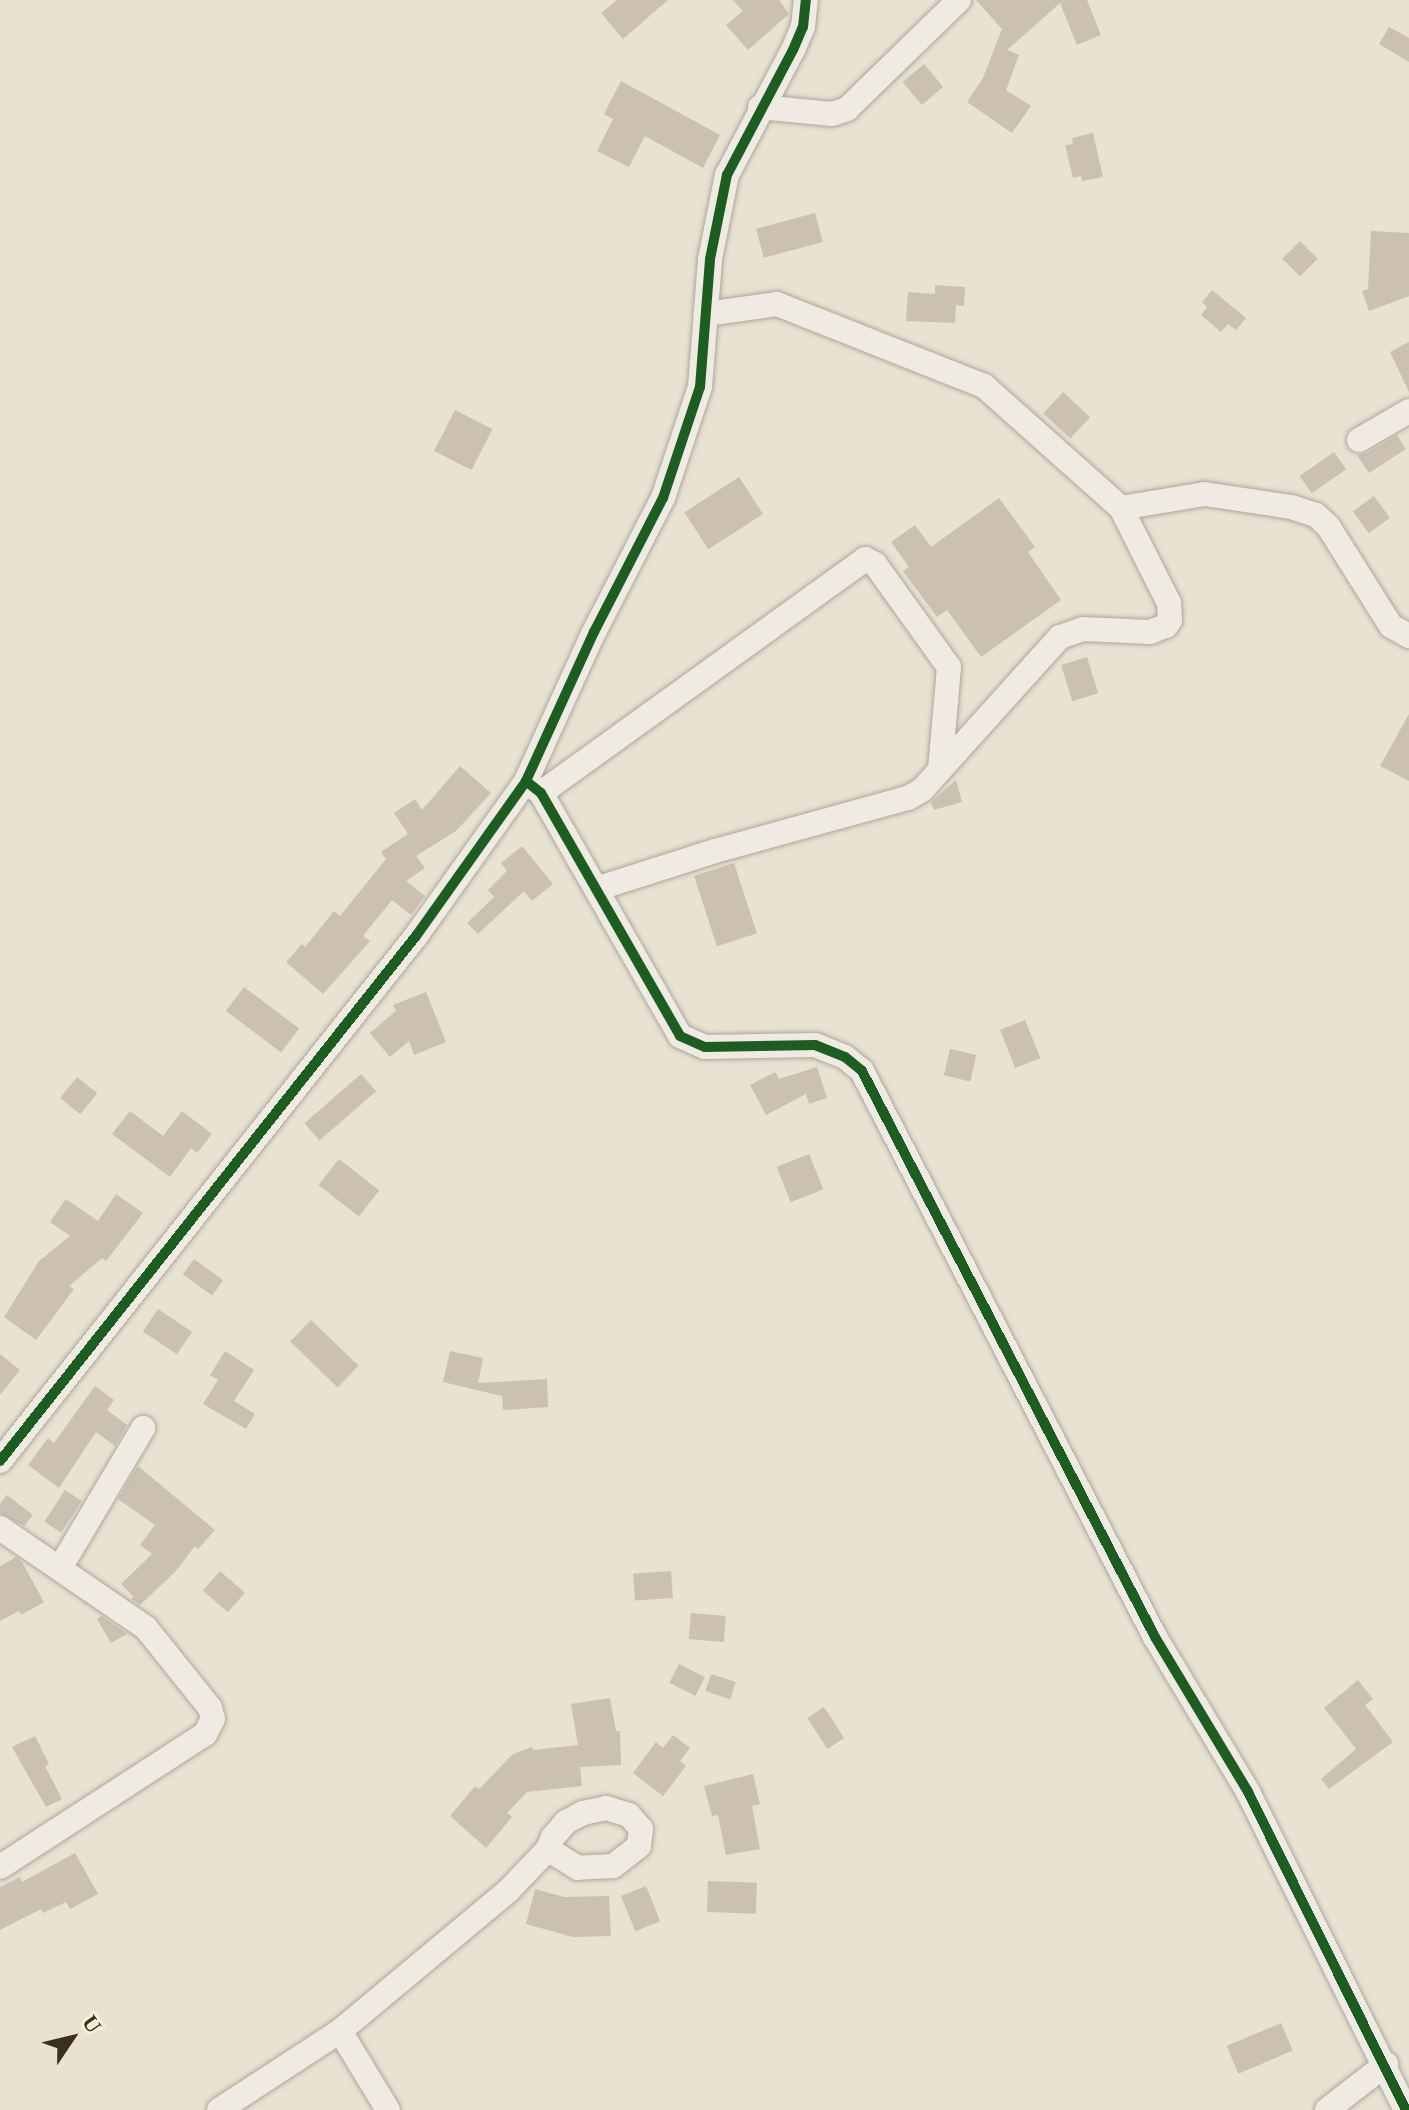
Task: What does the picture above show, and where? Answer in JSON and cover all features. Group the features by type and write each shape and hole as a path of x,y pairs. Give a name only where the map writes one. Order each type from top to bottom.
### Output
{"street":[{"path":"534,787 594,632 663,498 700,387 717,211 727,175 803,27 806,0"},
{"path":"760,107 832,114 847,109 959,0"},
{"path":"596,889 715,851 901,801 922,790 1060,637 1083,629 1150,632 1166,626 1170,620 1169,603 1121,508 995,394 968,377 777,304 706,314"},
{"path":"1359,440 1409,411"},
{"path":"1121,508 1205,494 1291,507 1316,515 1328,526 1391,626 1409,636"},
{"path":"0,1461 534,787 865,559 875,564 949,667 940,770"},
{"path":"534,787 596,889 653,995 680,1036 705,1047 815,1045 845,1057 862,1071 1155,1637 1248,1792 1407,2106"},
{"path":"60,1568 143,1428"},
{"path":"0,1528 125,1612 161,1643 210,1708 212,1724 205,1734 0,1867"},
{"path":"219,2110 340,2031 509,1890 548,1849"},
{"path":"340,2031 388,2110"},
{"path":"1327,2110 1386,2064"}],"building":[{"path":"617,0 668,0 623,39 601,13"},
{"path":"733,0 779,0 789,14 748,50 726,25 743,11"},
{"path":"976,0 1087,0 1101,35 1077,45 1060,3 1007,50 1019,55 1006,90 1031,106 1012,133 967,102 983,78 1002,29"},
{"path":"1389,27 1409,38 1409,62 1379,44"},
{"path":"924,64 943,87 922,105 903,82"},
{"path":"621,81 720,135 703,168 645,136 629,167 597,151 613,119 604,114"},
{"path":"1093,133 1103,177 1082,181 1081,176 1073,178 1065,145 1073,144 1072,138"},
{"path":"815,213 823,242 764,258 756,229"},
{"path":"1371,231 1409,233 1409,296 1369,311 1362,291 1368,289"},
{"path":"1300,241 1318,259 1300,276 1282,259"},
{"path":"935,285 965,287 964,306 956,305 955,323 906,321 908,292 935,294"},
{"path":"1212,290 1246,318 1236,330 1228,324 1221,332 1201,315 1207,307 1202,302"},
{"path":"1409,342 1409,392 1390,352"},
{"path":"1063,392 1090,417 1070,438 1043,413"},
{"path":"455,410 492,429 472,470 434,451"},
{"path":"1397,435 1406,449 1369,473 1357,455 1367,453"},
{"path":"1334,452 1346,469 1312,493 1300,476"},
{"path":"739,477 763,514 708,549 684,512"},
{"path":"1374,496 1390,518 1369,533 1353,511"},
{"path":"999,498 1035,547 1028,552 1061,600 981,657 947,610 937,617 903,571 909,567 891,542 915,525 931,547"},
{"path":"1087,657 1098,693 1072,701 1061,665"},
{"path":"1409,714 1409,781 1380,766"},
{"path":"460,766 491,793 456,831 416,856 425,868 406,881 425,896 411,915 392,900 363,936 370,941 323,994 286,962 302,944 305,947 334,911 340,916 386,859 381,852 408,834 394,813 415,799 422,810"},
{"path":"956,780 962,802 934,810 931,802"},
{"path":"522,846 553,884 532,901 524,891 478,934 467,923 494,897 488,890 507,871 501,863"},
{"path":"734,863 757,933 717,946 694,876"},
{"path":"244,987 299,1029 281,1052 226,1011"},
{"path":"426,992 446,1042 414,1055 409,1041 390,1057 370,1033 396,1011 393,1005"},
{"path":"1025,1020 1040,1058 1015,1068 1000,1030"},
{"path":"950,1049 976,1055 970,1081 944,1075"},
{"path":"817,1067 827,1098 809,1104 806,1094 766,1115 750,1085 775,1072 779,1079"},
{"path":"361,1074 376,1091 319,1141 304,1123"},
{"path":"77,1077 97,1093 80,1114 60,1098"},
{"path":"130,1111 163,1136 182,1111 212,1134 197,1153 191,1148 170,1177 112,1134"},
{"path":"809,1154 823,1189 791,1202 777,1167"},
{"path":"339,1159 379,1190 359,1216 319,1185"},
{"path":"116,1194 143,1213 106,1261 102,1258 69,1286 74,1289 36,1340 4,1317 39,1261 70,1236 50,1222 66,1199 98,1221"},
{"path":"194,1259 223,1280 212,1296 183,1274"},
{"path":"158,1309 192,1332 177,1354 143,1331"},
{"path":"311,1320 358,1366 338,1387 290,1342"},
{"path":"225,1351 254,1370 234,1401 255,1414 246,1429 203,1404 218,1380 210,1375"},
{"path":"450,1351 483,1358 478,1383 547,1379 548,1407 503,1410 502,1396 443,1382"},
{"path":"0,1354 20,1370 0,1395"},
{"path":"95,1386 114,1400 107,1410 127,1425 115,1446 96,1432 59,1488 28,1465 48,1438 54,1443"},
{"path":"138,1466 215,1530 198,1549 195,1546 175,1572 140,1605 131,1599 134,1597 121,1584 152,1554 140,1545 155,1525 118,1499"},
{"path":"65,1490 82,1501 61,1533 44,1522"},
{"path":"7,1495 33,1515 24,1526 0,1513 0,1504"},
{"path":"16,1557 22,1562 44,1602 21,1615 19,1611 0,1621 0,1566"},
{"path":"220,1571 245,1593 228,1612 203,1591"},
{"path":"671,1571 673,1598 635,1601 633,1574"},
{"path":"691,1613 726,1616 724,1642 689,1639"},
{"path":"102,1616 127,1634 111,1643 97,1619"},
{"path":"679,1664 705,1677 695,1696 669,1683"},
{"path":"711,1674 736,1682 730,1699 705,1691"},
{"path":"1358,1680 1373,1699 1365,1705 1393,1742 1329,1789 1321,1779 1356,1749 1324,1708"},
{"path":"610,1698 616,1731 620,1731 621,1765 580,1767 582,1786 527,1792 507,1813 512,1817 486,1848 450,1816 475,1786 479,1789 513,1754 532,1747 533,1750 578,1745 571,1704"},
{"path":"824,1707 844,1738 827,1749 807,1718"},
{"path":"673,1735 690,1748 680,1761 686,1766 663,1796 633,1773 656,1742 663,1748"},
{"path":"35,1736 49,1764 45,1766 62,1799 46,1807 12,1747"},
{"path":"753,1774 760,1804 752,1806 760,1849 726,1855 718,1815 712,1816 704,1786"},
{"path":"75,1853 98,1894 70,1909 66,1902 43,1913 41,1909 0,1930 0,1887 20,1877 22,1882"},
{"path":"708,1881 757,1883 756,1914 707,1912"},
{"path":"646,1886 660,1921 635,1931 621,1896"},
{"path":"535,1889 564,1897 609,1896 611,1936 573,1937 526,1924"},
{"path":"1281,2023 1293,2051 1238,2074 1227,2046"}],"cycle path":[{"path":"0,1461 416,936 526,781 594,632 663,498 700,387 710,259 727,175 793,50 803,27 806,0"},
{"path":"526,781 541,793 680,1036 705,1047 815,1045 845,1057 862,1071 1155,1637 1248,1792 1406,2110"}]}
